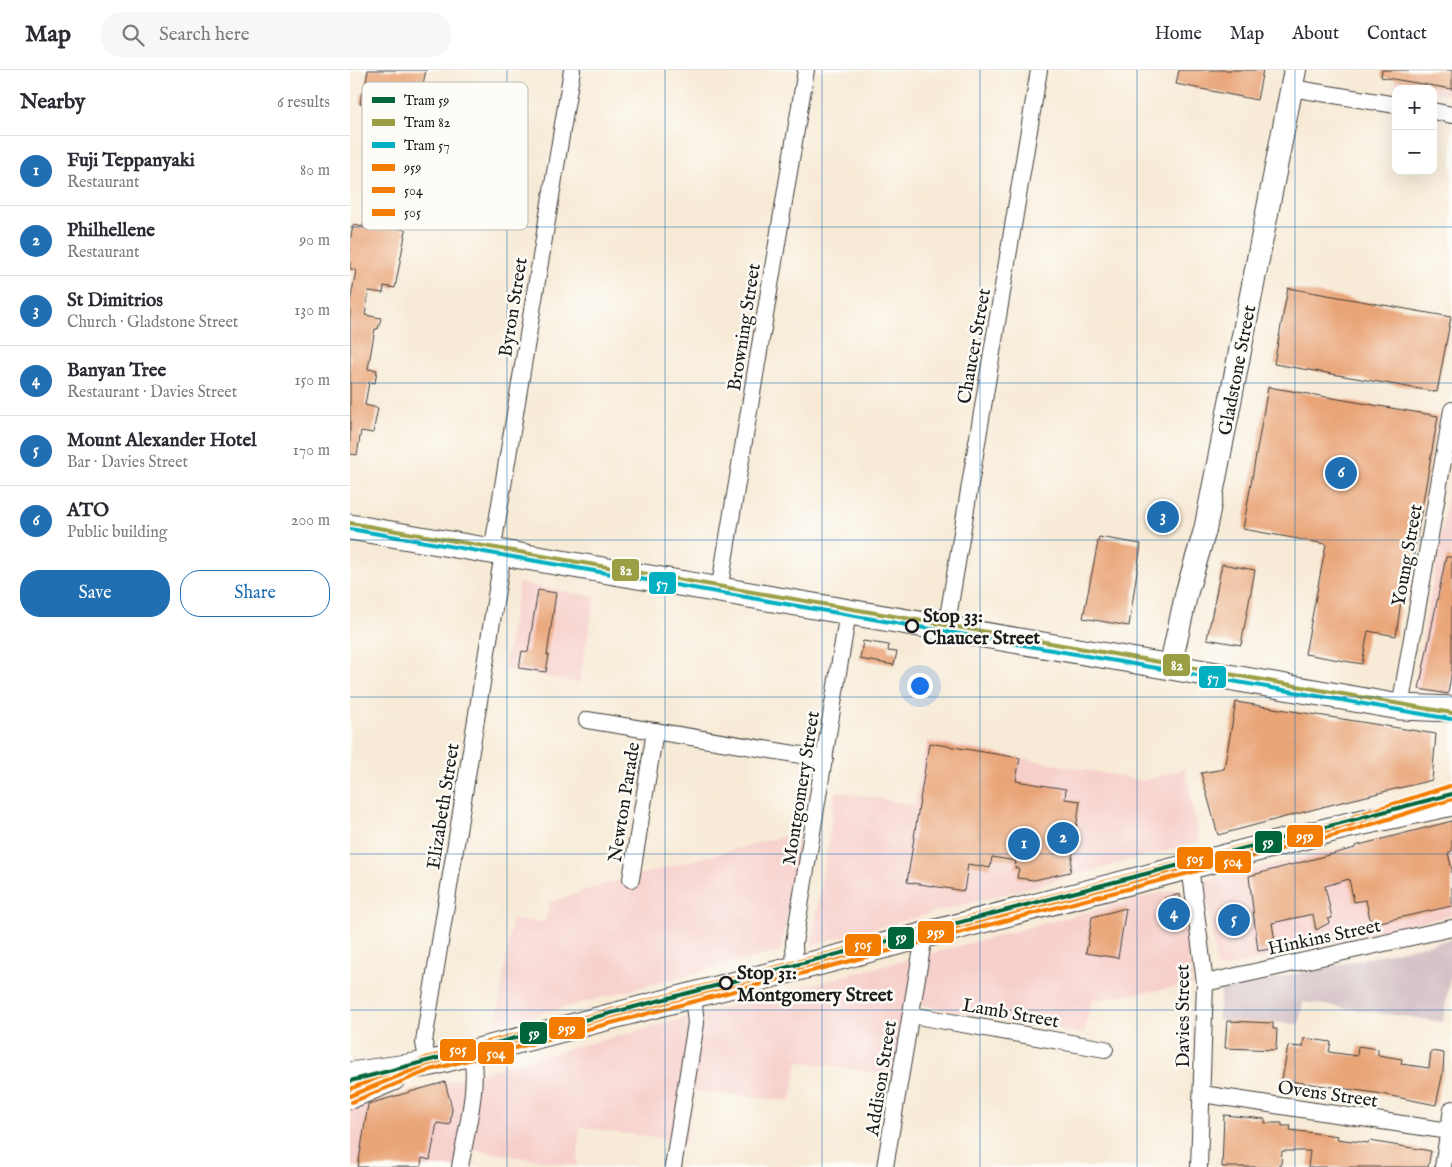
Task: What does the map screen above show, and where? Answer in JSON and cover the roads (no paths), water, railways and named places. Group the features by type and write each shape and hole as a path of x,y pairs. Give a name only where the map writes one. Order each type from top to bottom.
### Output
{"main road":[{"path":"350,527 1400,707 1452,709"},
{"path":"1400,707 1452,726"},
{"path":"1345,826 1452,792"},
{"path":"350,1075 428,1064 1345,826 1452,803"},
{"path":"350,1096 428,1064"}],"street":[{"name":"Byron Street","path":"498,552 572,70"},
{"name":"Browning Street","path":"719,590 806,70"},
{"name":"Chaucer Street","path":"946,629 1039,70"},
{"path":"1293,79 1392,104"},
{"name":"Gladstone Street","path":"1170,668 1205,530 1293,79"},
{"path":"1437,113 1452,115"},
{"name":"Young Street","path":"1400,707 1452,410"},
{"name":"Elizabeth Street","path":"428,1064 424,1043 425,1035 498,552"},
{"name":"Montgomery Street","path":"794,969 794,943 848,612"},
{"name":"Newton Parade","path":"587,720 825,759"},
{"name":"Newton Parade","path":"631,879 655,731"},
{"name":"Davies Street","path":"1190,866 1205,982 1199,1167"},
{"name":"Hinkins Street","path":"1205,982 1452,928"},
{"name":"Addison Street","path":"885,1167 924,936"},
{"path":"673,1167 696,1023 693,996"},
{"name":"Lamb Street","path":"910,1015 1105,1049"},
{"path":"460,1167 473,1088 474,1072 471,1053"},
{"name":"Ovens Street","path":"1202,1094 1449,1131"},
{"path":"1444,1167 1452,1109"}],"tram line":[{"name":"82","path":"350,523 1452,713"},
{"name":"57","path":"350,529 1451,719"},
{"name":"59","path":"350,1081 1452,794"}],"place":[{"name":"ATO","path":"1341,473"},
{"name":"St Dimitrios","path":"1163,517"},
{"name":"Stop 33: Chaucer Street","path":"912,626"},
{"name":"Philhellene","path":"1063,838"},
{"name":"Fuji Teppanyaki","path":"1024,844"},
{"name":"Banyan Tree","path":"1174,914"},
{"name":"Mount Alexander Hotel","path":"1234,920"},
{"name":"Stop 31: Montgomery Street","path":"726,983"}]}
